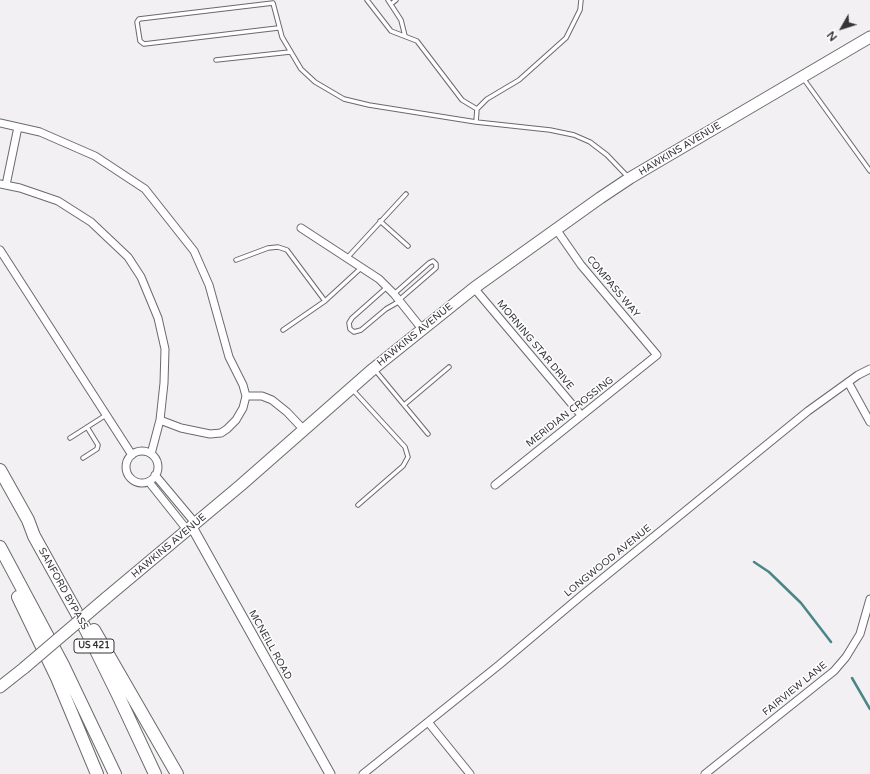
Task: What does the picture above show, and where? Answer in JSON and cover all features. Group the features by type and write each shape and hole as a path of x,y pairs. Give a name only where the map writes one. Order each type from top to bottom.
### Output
{"highway":[{"name":"SANFORD BYPASS","path":"0,470 28,520 34,536 91,641 155,774"},
{"path":"28,520 41,535 177,774"},
{"path":"0,547 63,665 115,774"},
{"path":"0,558 57,678 97,774"}],"main road":[{"name":"HAWKINS AVENUE","path":"0,687 192,527 351,388 474,288 630,178 870,37"}],"street":[{"path":"0,123 40,132 95,156 145,189 194,251 209,285 229,357 243,386 246,396 243,408 236,420 221,433 210,434 181,428 160,420"},
{"path":"18,127 3,185 20,188 58,201 91,222 128,257 141,277 158,318 165,350 164,383 160,420 151,454"},
{"path":"301,228 379,279 398,298 422,329"},
{"name":"COMPASS WAY","path":"556,229 581,265 657,355"},
{"path":"0,250 132,455"},
{"name":"MORNING STAR DRIVE","path":"474,288 581,415"},
{"name":"MERIDIAN CROSSING","path":"495,484 657,355"},
{"name":"LONGWOOD AVENUE","path":"363,774 808,411 848,382 870,369"},
{"path":"848,382 870,422"},
{"path":"246,396 262,396 272,400 287,412 304,430"},
{"path":"140,452 151,454 157,463 158,469 156,475 149,482 138,483 130,478 127,474 126,464 132,455 140,452"},
{"path":"156,475 192,527"},
{"path":"149,482 192,527"},
{"name":"MCNEILL ROAD","path":"192,527 330,774"},
{"name":"FAIRVIEW LANE","path":"705,774 834,671 846,657 860,634 870,599"},
{"path":"428,722 470,774"}],"lane":[{"path":"367,0 391,31 417,41 462,100 476,109"},
{"path":"388,0 401,20 405,36"},
{"path":"391,4 396,0"},
{"path":"476,122 476,109 487,99 519,80 566,38 580,10 580,0"},
{"path":"278,28 144,44 140,41 137,22 139,19 272,2 278,28 290,52 301,69 315,82 344,98 369,105 476,122 550,130 574,135 590,142 607,155 630,178"},
{"path":"216,60 290,52"},
{"path":"802,77 870,171"},
{"path":"346,258 406,194"},
{"path":"380,221 408,246"},
{"path":"236,260 268,248 278,247 287,250 325,301"},
{"path":"387,287 352,318 349,323 350,329 354,332 361,330 436,268 436,264 433,261 429,262 398,298"},
{"path":"284,330 325,301 361,268"},
{"path":"404,405 449,367"},
{"path":"374,369 428,434"},
{"path":"351,388 405,447 408,458 403,466 358,505"},
{"path":"70,438 106,415"},
{"path":"83,458 96,449 98,445 87,427"}],"waterway":[{"path":"754,562 769,572 801,603 831,642"},
{"path":"852,678 870,709"}]}
